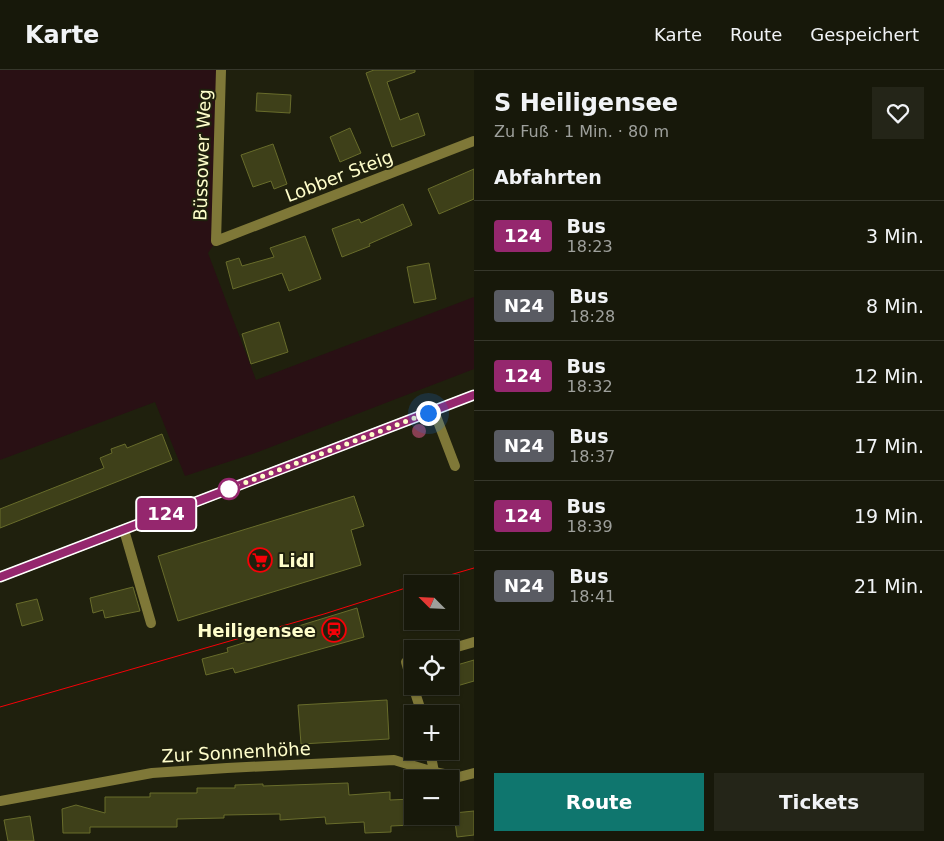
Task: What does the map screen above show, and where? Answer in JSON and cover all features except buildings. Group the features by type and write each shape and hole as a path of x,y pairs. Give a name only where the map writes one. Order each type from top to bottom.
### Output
{"main road":[{"path":"0,577 474,395"}],"street":[{"name":"Büssower Weg","path":"216,241 221,70"},
{"name":"Lobber Steig","path":"216,241 474,141"},
{"path":"434,411 455,466"},
{"path":"124,530 151,623"},
{"path":"459,646 474,642"},
{"name":"Zur Sonnenhöhe","path":"0,801 162,772 394,760 427,770"},
{"name":"Zur Sonnenhöhe","path":"459,777 474,773"}],"shaded area":[{"path":"0,70 221,70 216,241 208,253 256,380 474,297 474,369 258,452 185,476 155,402 0,460"}],"tram line":[{"path":"450,575 474,568"},
{"path":"0,707 324,614 404,589"}],"bus line":[{"name":"124","path":"0,577 474,395"}],"place":[{"name":"Lidl","path":"260,560"},
{"name":"Heiligensee","path":"334,630"}],"route":[{"path":"229,489 428,413"}]}
